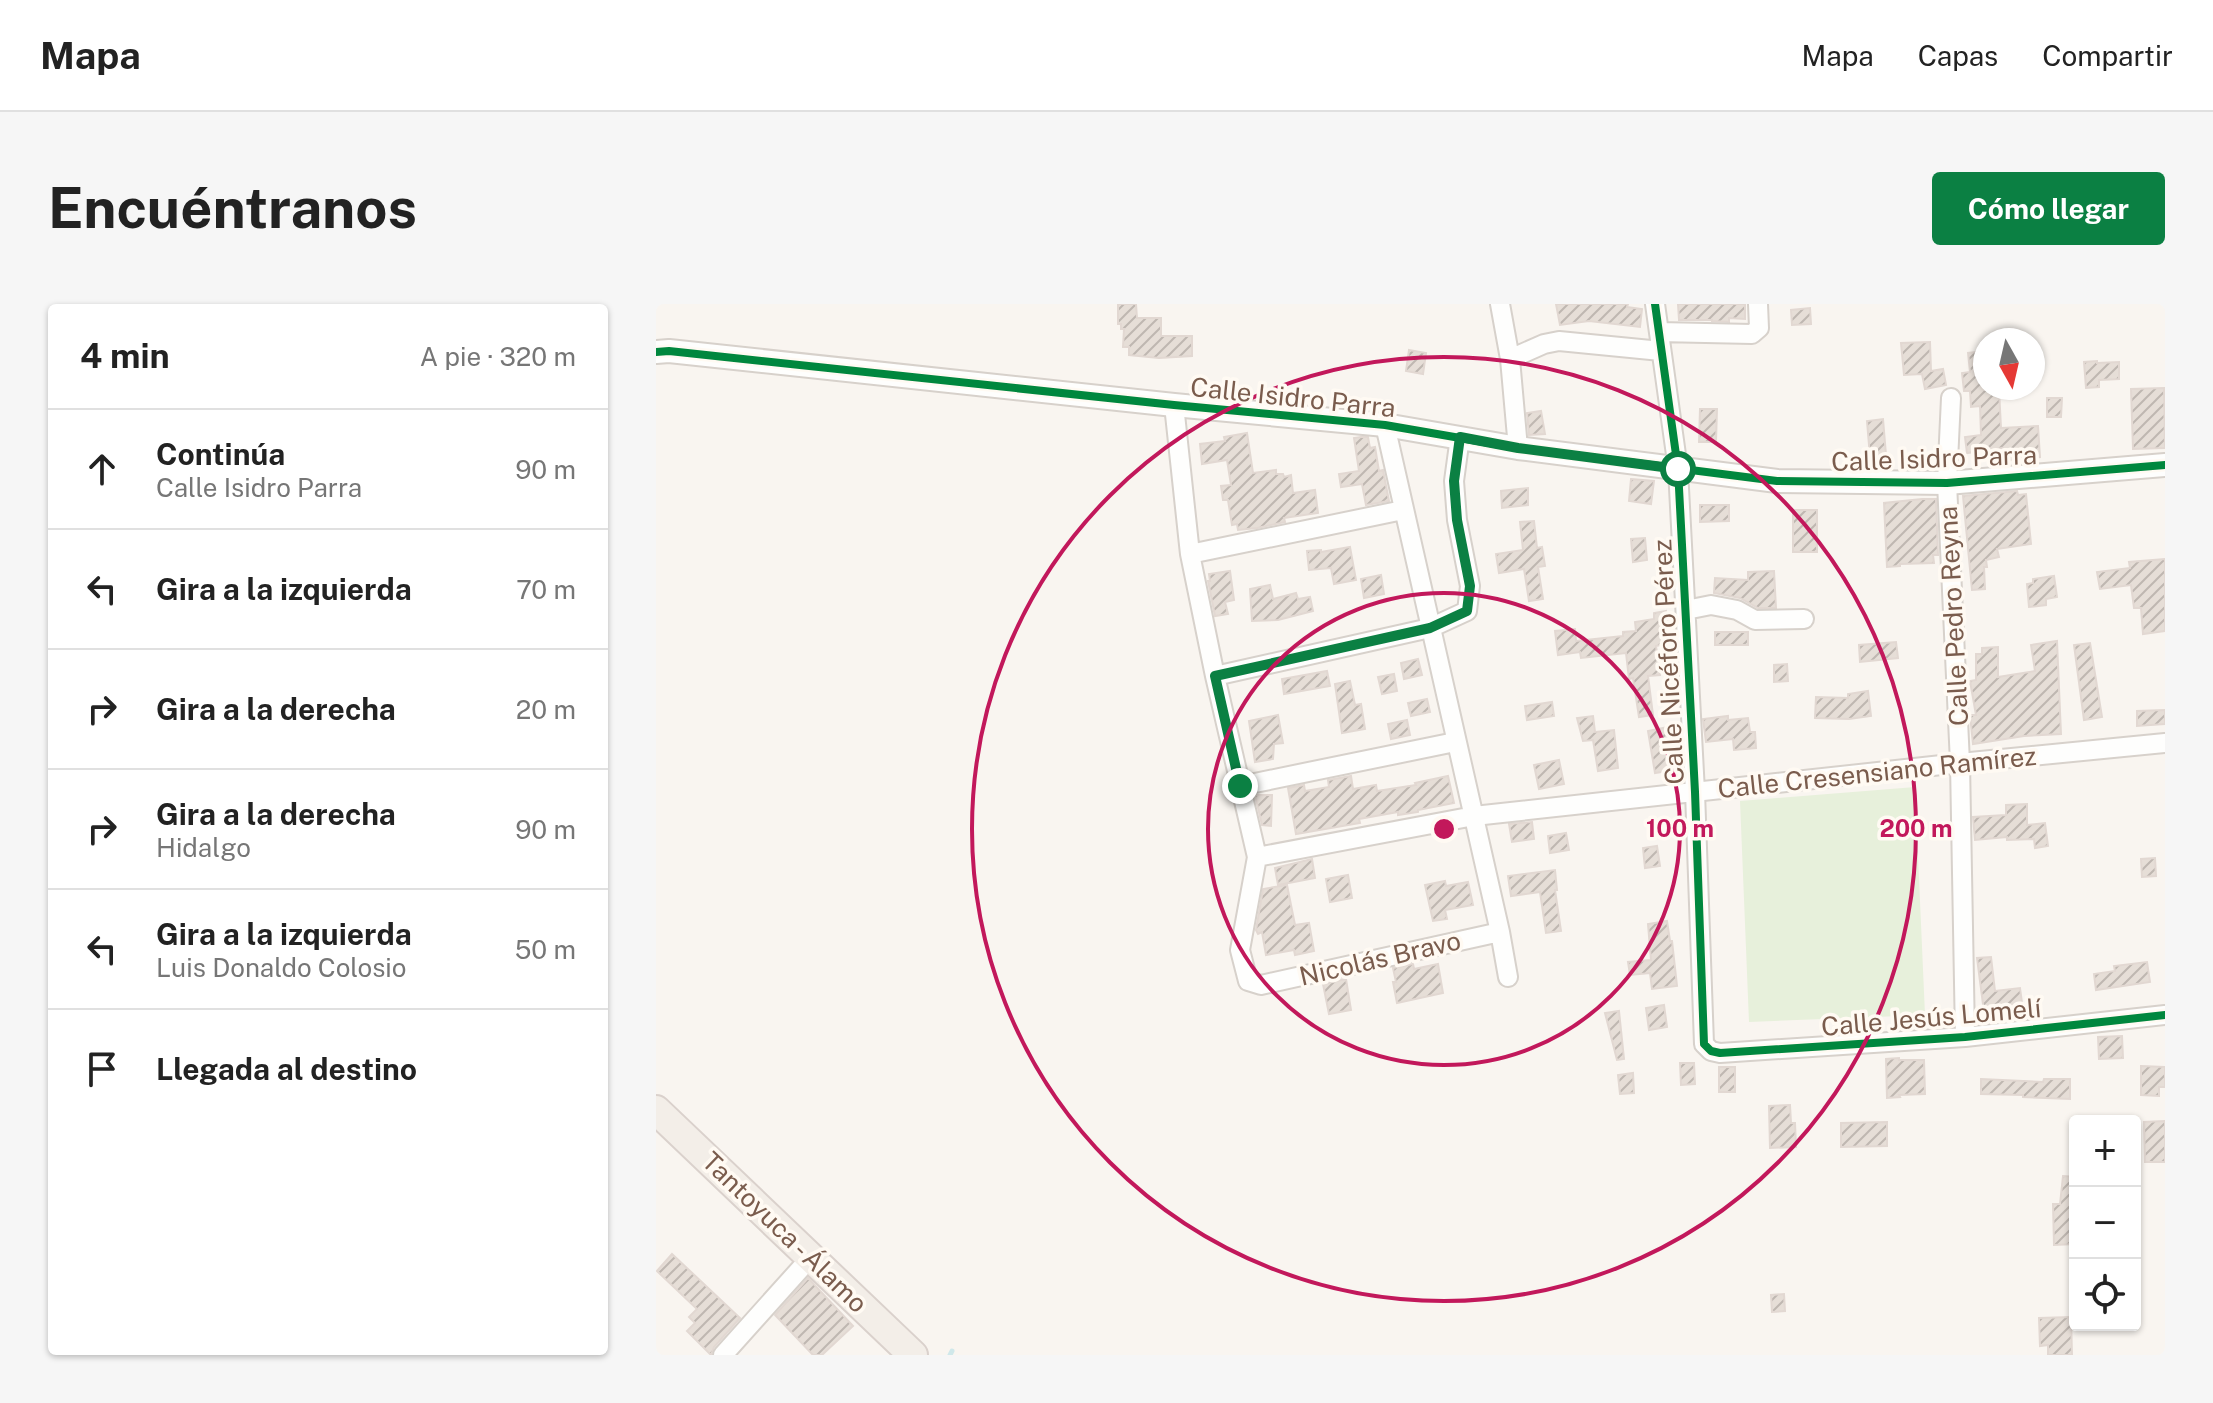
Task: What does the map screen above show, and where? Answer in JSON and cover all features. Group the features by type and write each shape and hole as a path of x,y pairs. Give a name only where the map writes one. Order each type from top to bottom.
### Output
{"main road":[{"name":"Tantoyuca - Álamo","path":"656,1110 913,1355"}],"street":[{"path":"1500,304 1510,359 1518,448"},
{"name":"Calle Nicéforo Pérez","path":"1655,304 1678,469 1704,1044"},
{"path":"1659,332 1752,334 1759,328 1758,304"},
{"path":"1510,359 1559,341 1661,351"},
{"name":"Calle Isidro Parra","path":"656,352 1385,425 1518,448 1777,481 1947,483 2165,465"},
{"name":"Calle Pedro Reyna","path":"1951,398 1947,483 1960,763 1965,1037"},
{"path":"1174,405 1190,554 1257,857"},
{"path":"1385,425 1508,977"},
{"path":"1215,676 1430,628 1467,611 1470,586 1457,520 1454,481 1460,437"},
{"path":"1190,554 1403,510"},
{"path":"1686,610 1711,605 1737,610 1755,620 1804,619"},
{"path":"1240,786 1455,742"},
{"name":"Calle Cresensiano Ramírez","path":"1257,857 1474,816 2165,743"},
{"name":"Nicolás Bravo","path":"1257,857 1240,950 1248,981 1261,985 1500,932"},
{"name":"Calle Jesús Lomelí","path":"1704,1044 1711,1051 1720,1053 1965,1037 2165,1015"},
{"path":"723,1355 811,1257"}],"green space":[{"path":"1915,787 1925,1015 1749,1022 1740,801"}],"building":[{"path":"1118,304 1136,304 1137,318 1161,318 1161,336 1192,336 1192,356 1159,358 1129,355 1129,347 1123,347 1124,329 1118,324"},
{"path":"1556,304 1628,304 1627,307 1642,309 1640,327 1589,321 1560,325"},
{"path":"1678,304 1745,304 1745,319 1729,318 1729,322 1679,320"},
{"path":"1810,308 1811,324 1792,325 1791,310"},
{"path":"1930,342 1931,371 1943,369 1946,385 1925,389 1922,374 1904,375 1901,343"},
{"path":"1409,350 1426,353 1423,374 1406,371"},
{"path":"1973,352 1973,400 2000,400 2001,428 2038,426 2040,457 2004,461 2003,448 1967,453 1965,437 1981,435 1980,406 1971,407 1970,391 1964,391 1962,373 1970,372 1968,353"},
{"path":"2084,362 2119,362 2119,379 2099,380 2099,387 2086,388"},
{"path":"2164,388 2165,448 2133,449 2131,389"},
{"path":"2047,398 2062,398 2061,417 2047,417"},
{"path":"1700,409 1717,409 1716,442 1699,442"},
{"path":"1541,411 1545,434 1529,435 1527,413"},
{"path":"1883,419 1886,455 1870,457 1867,421"},
{"path":"1247,433 1253,473 1276,470 1276,474 1283,474 1284,477 1291,475 1293,493 1315,490 1318,513 1284,518 1285,522 1257,528 1238,530 1237,524 1232,525 1228,500 1223,500 1221,486 1231,485 1227,460 1202,464 1200,444 1225,441 1224,437"},
{"path":"1368,437 1370,448 1375,447 1379,471 1383,470 1389,501 1366,505 1362,484 1341,487 1339,474 1359,471 1354,438"},
{"path":"1631,479 1654,481 1651,504 1629,501"},
{"path":"1528,488 1528,505 1502,508 1501,491"},
{"path":"2017,491 2018,495 2026,494 2031,544 1997,549 1999,557 1986,560 1985,589 1972,590 1963,496"},
{"path":"1936,499 1938,555 1933,555 1934,563 1887,567 1884,503"},
{"path":"1700,505 1729,505 1729,521 1700,522"},
{"path":"1793,510 1817,510 1817,552 1793,552"},
{"path":"1534,521 1537,548 1542,547 1545,566 1538,567 1543,599 1529,601 1524,569 1499,573 1496,554 1523,550 1520,522"},
{"path":"1645,538 1647,560 1633,562 1631,539"},
{"path":"1350,547 1356,580 1334,584 1331,568 1309,570 1307,551"},
{"path":"2165,559 2165,631 2143,634 2141,608 2134,608 2131,585 2100,589 2097,572 2130,568 2129,562"},
{"path":"1230,571 1234,600 1225,602 1228,614 1215,616 1209,574"},
{"path":"1774,571 1776,608 1758,608 1740,598 1714,593 1715,578 1748,580 1748,572"},
{"path":"1381,575 1384,594 1364,598 1361,579"},
{"path":"2054,576 2057,597 2046,599 2046,605 2029,607 2027,584 2033,583 2033,579"},
{"path":"1270,585 1273,599 1296,593 1298,599 1310,597 1313,611 1278,620 1252,621 1250,589"},
{"path":"1666,611 1670,643 1656,646 1660,675 1648,676 1653,715 1639,717 1626,653 1581,658 1580,652 1558,655 1555,631 1575,629 1576,641 1623,636 1623,632 1636,631 1635,622 1654,619 1654,613"},
{"path":"1715,632 1748,632 1748,645 1715,645"},
{"path":"2057,641 2061,734 1973,744 1970,715 1976,715 1970,681 1976,680 1976,654 1982,654 1982,648 1998,647 1998,677 2035,671 2031,645"},
{"path":"1896,642 1898,658 1860,662 1859,645"},
{"path":"2090,643 2102,717 2084,720 2074,645"},
{"path":"1418,659 1422,675 1404,679 1401,663"},
{"path":"1787,664 1788,681 1774,682 1774,665"},
{"path":"1327,671 1330,686 1284,694 1282,679"},
{"path":"1394,674 1397,691 1382,694 1378,677"},
{"path":"1350,681 1355,705 1361,704 1365,729 1342,733 1335,684"},
{"path":"1868,691 1871,716 1815,718 1816,697 1848,698 1848,694"},
{"path":"1427,699 1430,712 1411,716 1408,703"},
{"path":"1552,702 1554,716 1527,720 1525,706"},
{"path":"2165,710 2165,724 2137,726 2137,711"},
{"path":"1278,715 1283,743 1274,744 1273,759 1255,762 1249,721"},
{"path":"1593,716 1595,732 1614,730 1618,768 1598,771 1593,740 1583,741 1577,718"},
{"path":"1728,716 1728,720 1748,718 1750,732 1755,732 1756,748 1734,750 1733,739 1706,742 1703,719"},
{"path":"1407,720 1410,735 1391,739 1388,724"},
{"path":"1668,727 1674,770 1655,773 1648,731"},
{"path":"1559,760 1564,784 1539,789 1534,765"},
{"path":"1351,776 1353,789 1376,785 1377,791 1448,776 1454,803 1418,812 1359,819 1360,823 1296,834 1288,788 1304,785 1305,791 1329,787 1328,780"},
{"path":"1255,795 1272,795 1271,826 1262,825"},
{"path":"2027,804 2027,825 2045,823 2048,846 2035,848 2034,839 2007,840 2007,837 1975,840 1973,817 2006,815 2006,805"},
{"path":"1532,822 1534,839 1512,842 1509,824"},
{"path":"1566,833 1569,850 1550,853 1548,836"},
{"path":"1657,846 1660,866 1645,868 1643,848"},
{"path":"2155,858 2156,876 2142,877 2141,859"},
{"path":"1312,859 1315,878 1278,885 1275,868"},
{"path":"1555,870 1561,931 1546,933 1540,892 1511,896 1508,876"},
{"path":"1348,875 1352,898 1330,902 1326,879"},
{"path":"1445,881 1446,886 1468,882 1473,905 1445,910 1447,919 1433,921 1425,885"},
{"path":"1287,885 1295,925 1309,923 1314,951 1295,955 1294,950 1266,955 1262,932 1258,934 1256,930 1263,889"},
{"path":"1667,921 1677,986 1652,989 1650,973 1630,975 1628,962 1651,960 1648,924"},
{"path":"1991,957 1995,991 2020,988 2023,1010 2009,1012 2008,1008 1984,1012 1977,958"},
{"path":"2147,962 2150,982 2096,990 2094,974 2115,971 2114,966"},
{"path":"1413,964 1414,969 1438,964 1443,993 1397,1003 1393,968"},
{"path":"1346,979 1351,1010 1329,1014 1323,984"},
{"path":"1664,1005 1667,1027 1649,1030 1646,1008"},
{"path":"1619,1011 1624,1059 1617,1060 1605,1013"},
{"path":"2122,1036 2123,1058 2099,1059 2098,1037"},
{"path":"1886,1059 1924,1060 1925,1094 1887,1098"},
{"path":"1680,1063 1694,1063 1695,1084 1681,1085"},
{"path":"2141,1066 2165,1067 2165,1087 2159,1087 2159,1096 2141,1095"},
{"path":"1719,1067 1735,1067 1735,1092 1719,1092"},
{"path":"1633,1073 1634,1093 1620,1094 1618,1075"},
{"path":"1981,1079 2043,1082 2044,1079 2070,1079 2070,1099 1981,1094"},
{"path":"1790,1105 1791,1123 1795,1123 1796,1147 1770,1148 1769,1106"},
{"path":"2165,1121 2165,1162 2145,1162 2144,1122"},
{"path":"1887,1122 1887,1146 1841,1147 1841,1123"},
{"path":"2063,1176 2069,1176 2069,1244 2054,1245 2053,1204 2060,1204"},
{"path":"672,1254 740,1318 714,1347 711,1355 687,1331 695,1323 689,1317 697,1309 657,1271"},
{"path":"808,1278 853,1326 822,1355 813,1355 775,1315"},
{"path":"1784,1294 1785,1311 1772,1312 1771,1295"},
{"path":"2069,1317 2072,1355 2048,1355 2048,1345 2040,1346 2039,1318"}],"waterway":[{"path":"950,1355 952,1351"}],"cycle path":[{"path":"1655,304 1678,469 1704,1044 1711,1051 1720,1053 1965,1037 2165,1015"},
{"path":"656,352 1385,425 1518,448 1777,481 1947,483 2165,465"}],"route":[{"path":"1240,786 1215,676 1430,628 1467,611 1470,586 1457,520 1454,481 1460,437 1518,448 1678,469"}]}
